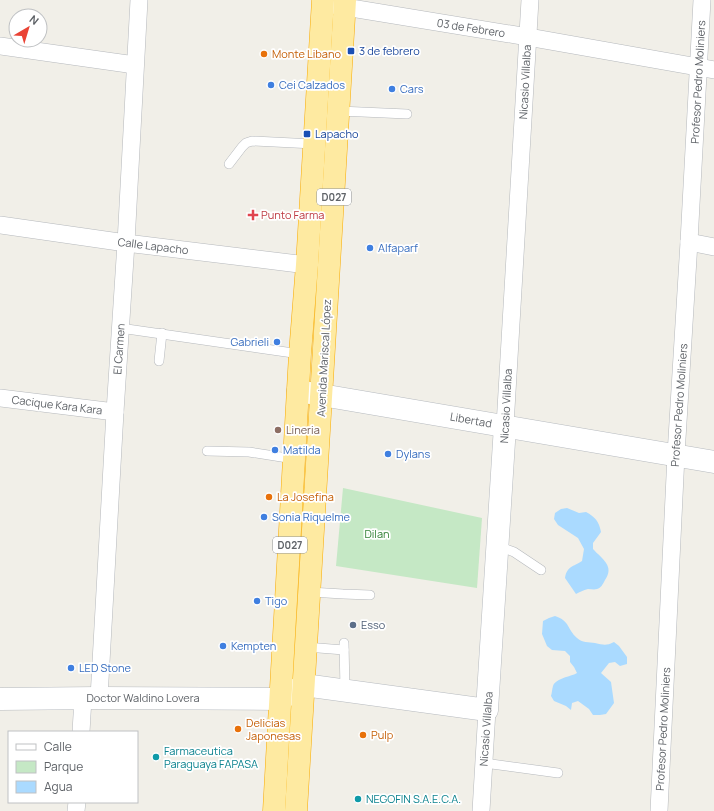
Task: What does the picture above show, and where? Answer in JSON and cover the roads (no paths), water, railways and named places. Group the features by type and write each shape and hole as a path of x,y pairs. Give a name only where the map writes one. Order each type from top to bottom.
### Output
{"highway":[{"name":"Avenida Mariscal López","path":"274,811 283,698 300,354 323,1"},
{"name":"Avenida Mariscal López","path":"296,811 345,3"}],"main road":[{"name":"Libertad","path":"298,391 714,462"},
{"name":"Nicasio Villalba","path":"487,710 505,426"},
{"path":"283,698 304,685 487,710"},
{"name":"Doctor Waldino Lovera","path":"0,699 283,698"}],"street":[{"name":"El Carmen","path":"81,731 91,698 115,412 139,0"},
{"name":"Nicasio Villalba","path":"505,426 530,0"},
{"name":"Profesor Pedro Moliniers","path":"659,811 676,455 689,242 706,68 702,0"},
{"name":"03 de Febrero","path":"323,1 345,3 706,68"},
{"path":"0,46 135,65"},
{"name":"Calle Lapacho","path":"0,225 126,243 307,265"},
{"path":"689,242 714,246"},
{"name":"Cacique Kara Kara","path":"0,398 115,412"},
{"name":"Nicasio Villalba","path":"481,811 487,710"}],"lane":[{"path":"339,111 407,114"},
{"path":"229,164 246,142 314,144"},
{"path":"120,328 300,354"},
{"path":"159,361 162,333"},
{"path":"207,451 249,452 294,459"},
{"path":"498,546 514,552 541,570"},
{"path":"310,592 343,597 370,596"},
{"path":"306,647 344,647 345,691"},
{"path":"484,763 558,773"}],"water":[{"path":"567,508 579,513 586,512 598,522 601,532 593,543 593,549 606,563 609,571 600,588 586,589 576,594 565,578 567,571 571,567 582,561 584,549 578,538 558,525 554,519 555,513 561,509"},
{"path":"555,616 566,623 579,640 603,645 614,642 627,657 627,664 620,666 615,662 609,663 601,673 611,682 614,703 606,714 593,715 589,709 578,701 572,703 571,710 554,701 551,696 553,686 557,681 577,673 570,662 570,656 565,651 552,650 547,646 542,634 543,621"}],"place":[{"name":"3 de febrero","path":"351,51"},
{"name":"Monte Libano","path":"264,54"},
{"name":"Cei Calzados","path":"271,85"},
{"name":"Cars","path":"392,89"},
{"name":"Lapacho","path":"307,134"},
{"name":"Punto Farma","path":"253,215"},
{"name":"Alfaparf","path":"370,248"},
{"name":"Gabrieli","path":"277,342"},
{"name":"Lineria","path":"278,430"},
{"name":"Matilda","path":"275,450"},
{"name":"Dylans","path":"388,454"},
{"name":"La Josefina","path":"269,497"},
{"name":"Sonia Riquelme","path":"264,517"},
{"name":"Tigo","path":"257,601"},
{"name":"Esso","path":"353,625"},
{"name":"Kempten","path":"223,646"},
{"name":"LED Stone","path":"71,668"},
{"name":"Delicias Japonesas","path":"238,729"},
{"name":"Pulp","path":"363,735"},
{"name":"Farmaceutica Paraguaya FAPASA","path":"156,757"},
{"name":"NEGOFIN S.A.E.C.A.","path":"358,799"}],"park label":[{"name":"Dilan","path":"377,534"}]}
